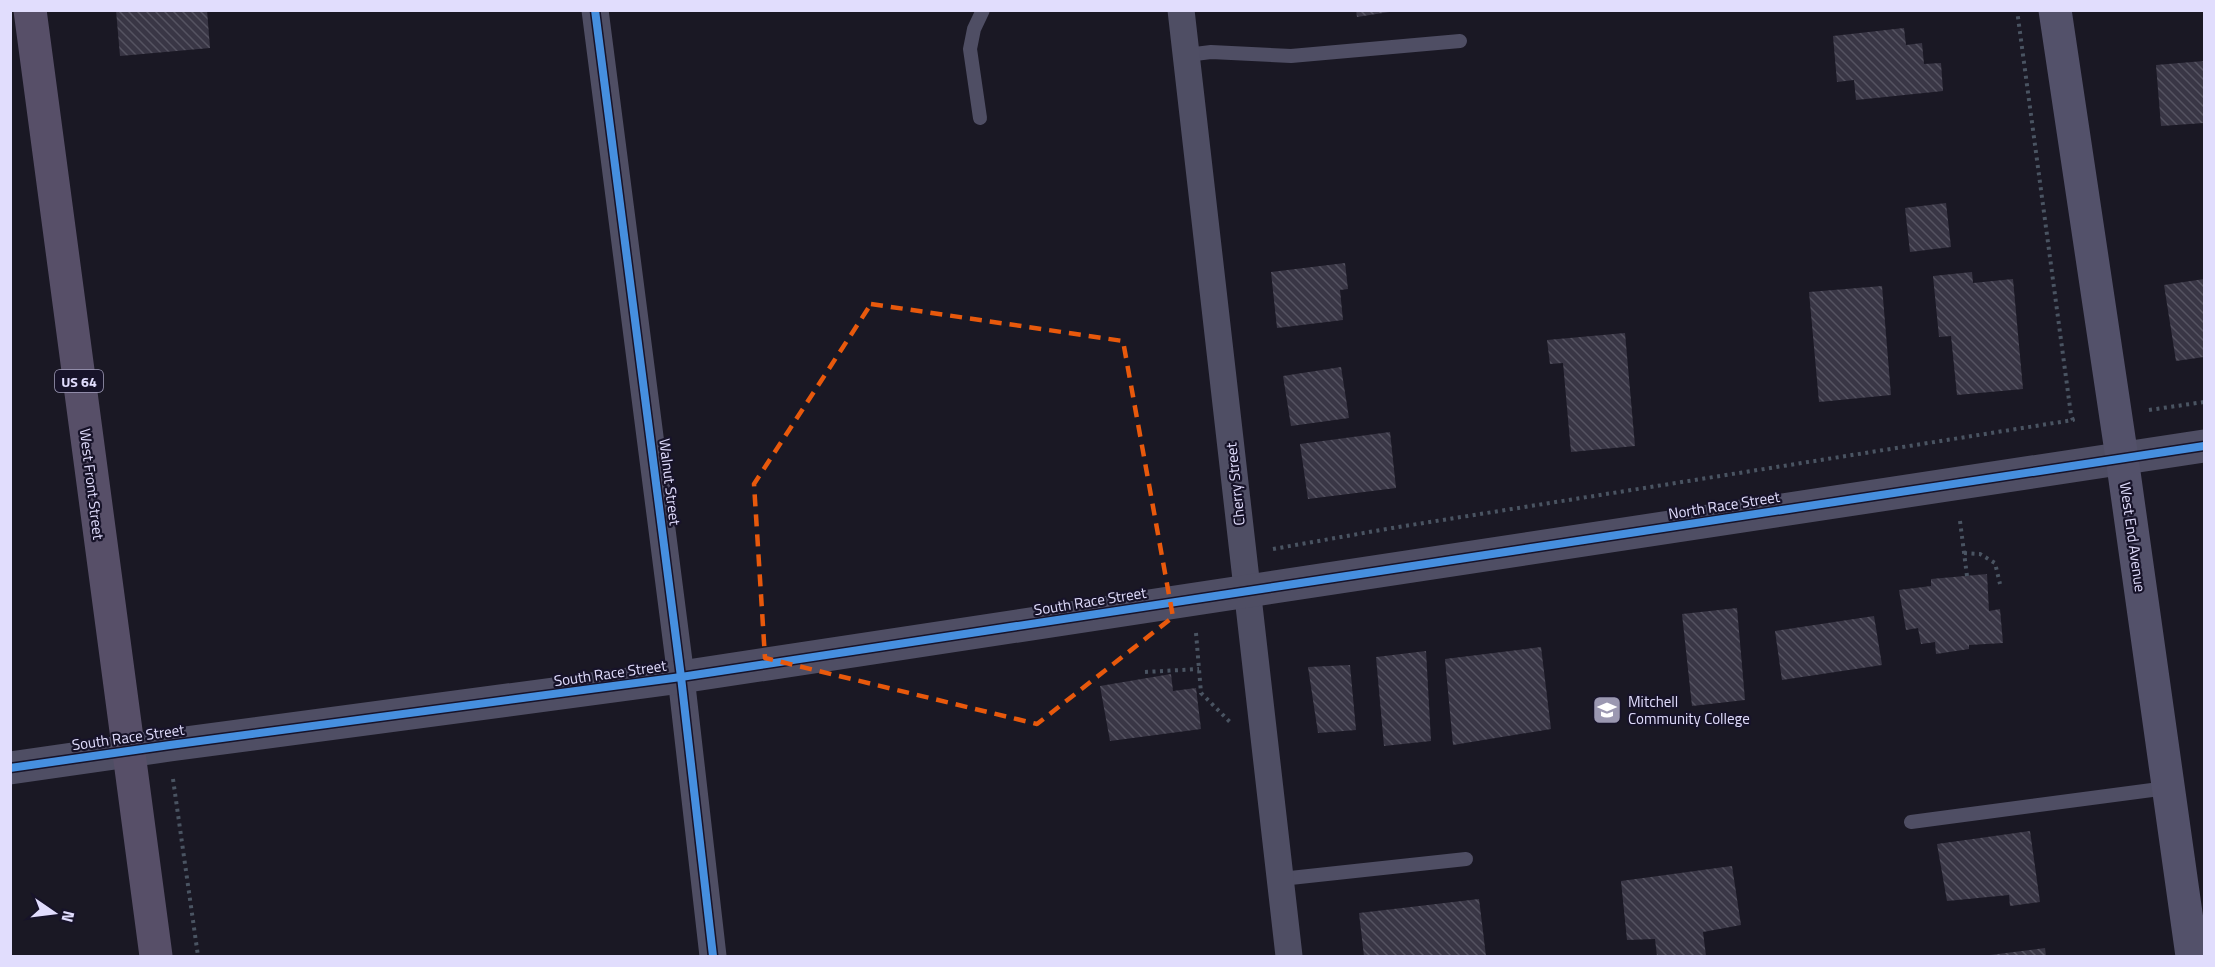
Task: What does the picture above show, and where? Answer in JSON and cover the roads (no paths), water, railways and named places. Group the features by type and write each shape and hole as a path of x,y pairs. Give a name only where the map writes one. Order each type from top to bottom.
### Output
{"main road":[{"name":"West Front Street","path":"30,10 156,957"},
{"name":"West End Avenue","path":"2055,10 2122,458 2192,957"}],"street":[{"name":"Walnut Street","path":"595,10 681,677 713,957"},
{"name":"Cherry Street","path":"1181,10 1289,957"},
{"name":"North Race Street","path":"1247,591 2205,446"},
{"name":"South Race Street","path":"10,768 681,677 1247,591"}],"lane":[{"path":"980,118 970,49 974,29 984,10"},
{"path":"1187,55 1211,52 1291,56 1460,41"},
{"path":"1911,822 2167,788"},
{"path":"1281,879 1466,859"}],"place":[{"name":"Mitchell Community College","path":"1607,710"}]}
